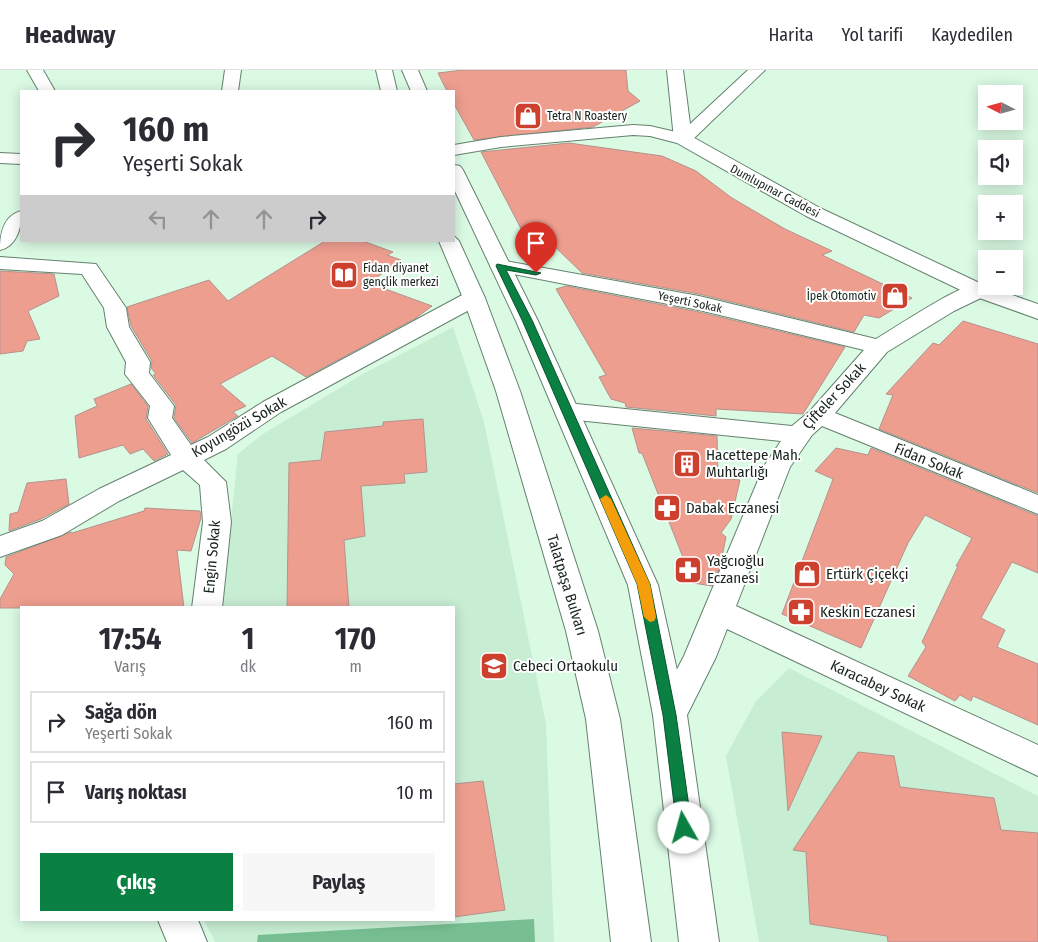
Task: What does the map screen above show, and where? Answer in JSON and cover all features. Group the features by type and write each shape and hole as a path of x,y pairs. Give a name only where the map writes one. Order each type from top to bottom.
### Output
{"street":[{"path":"35,70 46,90"},
{"path":"230,90 233,70"},
{"path":"384,70 390,90"},
{"path":"410,70 419,90"},
{"path":"675,70 683,139"},
{"path":"683,139 757,70"},
{"name":"Dumlupınar Caddesi","path":"455,150 501,142 633,130 650,131 683,139 813,212 978,290"},
{"name":"Dumlupınar Caddesi","path":"455,162 473,151 501,142"},
{"path":"0,144 20,146"},
{"path":"0,158 20,160"},
{"path":"455,172 527,320 643,584 670,715 699,942"},
{"path":"0,244 20,218"},
{"name":"Talatpaşa Bulvarı","path":"449,242 474,298 511,400 582,631 603,719 631,942"},
{"name":"Engin Sokak","path":"0,263 89,268 115,308 118,327 138,362 137,374 162,406 160,418 186,458 213,482 217,522 207,606"},
{"name":"Yeşerti Sokak","path":"500,266 700,303 879,347"},
{"name":"Çifteler Sokak","path":"670,715 700,657 777,466 799,434 819,416 879,347 946,306 978,290"},
{"name":"Dumlupınar Caddesi","path":"992,295 1038,312"},
{"name":"Koyungözü Sokak","path":"0,547 52,528 109,495 217,443 272,407 474,298"},
{"path":"567,411 799,434"},
{"name":"Fidan Sokak","path":"819,416 1038,505"},
{"name":"Karacabey Sokak","path":"719,612 1038,761"},
{"path":"178,921 187,942"}],"shaded area":[{"name":"Cebeci Ortaokulu","path":"453,327 484,422 546,724 554,942 215,942 204,921 455,921 455,606 222,606 238,454 263,434 363,374"},
{"path":"789,668 1038,796 1038,942 759,942 726,756 756,701"}],"green space":[{"path":"534,919 535,942 257,942 258,935"}],"building":[{"path":"463,70 626,70 628,91 640,101 593,127 474,140 455,106 455,90 446,90 438,73"},
{"path":"569,143 662,156 696,171 732,198 785,229 832,251 822,255 912,298 879,318 864,315 854,332 699,294 582,273 548,240 528,242 481,152"},
{"path":"323,242 366,242 393,252 387,255 401,260 369,283 432,306 416,318 306,377 272,356 220,384 246,406 233,412 238,416 192,443 174,418 176,405 153,375 156,374 151,368 152,361 131,326 127,307 209,280 228,301"},
{"path":"0,271 54,274 59,296 28,311 40,339 27,341 23,351 0,354"},
{"path":"566,286 699,312 845,347 803,414 716,409 716,416 626,407 625,403 611,399 599,377 606,375 556,289"},
{"path":"963,321 1038,344 1038,493 879,429 893,395 886,394 933,343 939,345"},
{"path":"131,384 148,406 146,419 168,454 154,461 143,449 130,454 123,445 79,458 75,416 97,406 94,399"},
{"path":"423,419 427,472 404,474 405,483 361,486 365,536 344,540 349,606 287,606 289,463 321,460 325,432 383,426 383,422"},
{"path":"632,428 717,436 718,478 740,480 731,519 721,533 726,537 720,567 712,586 693,583 642,453 639,453"},
{"path":"836,448 868,455 871,448 1038,516 1038,573 1012,562 981,618 1005,630 997,647 1038,664 1038,725 973,696 971,701 960,695 955,701 908,676 926,647 922,642 958,566 956,566 972,538 925,515 908,543 861,648 782,614 833,479 815,471"},
{"path":"66,479 69,504 41,519 9,531 10,514 18,512 27,483"},
{"path":"145,508 200,511 201,518 191,551 177,550 184,606 20,606 20,608 0,608 0,599 14,574 5,565 6,557 71,532 144,511"},
{"path":"782,732 822,736 788,811"},
{"path":"858,752 894,756 900,787 994,798 1001,830 1038,833 1038,942 888,942 887,936 810,924 806,852 793,850"},
{"path":"483,781 505,910 455,917 455,784"}],"slow traffic":[{"path":"606,499 643,584 650,617"}],"place":[{"name":"Tetra N Roastery","path":"528,116"},
{"name":"Fidan diyanet gençlik merkezi","path":"344,275"},
{"name":"İpek Otomotiv","path":"895,296"},
{"name":"Hacettepe Mah. Muhtarlığı","path":"687,464"},
{"name":"Dabak Eczanesi","path":"667,508"},
{"name":"Yağcıoğlu Eczanesi","path":"688,570"},
{"name":"Ertürk Çiçekçi","path":"807,574"},
{"name":"Keskin Eczanesi","path":"801,612"},
{"name":"Cebeci Ortaokulu","path":"494,666"}],"route":[{"path":"536,273 500,266 527,320 643,584 670,715 684,828"}]}
